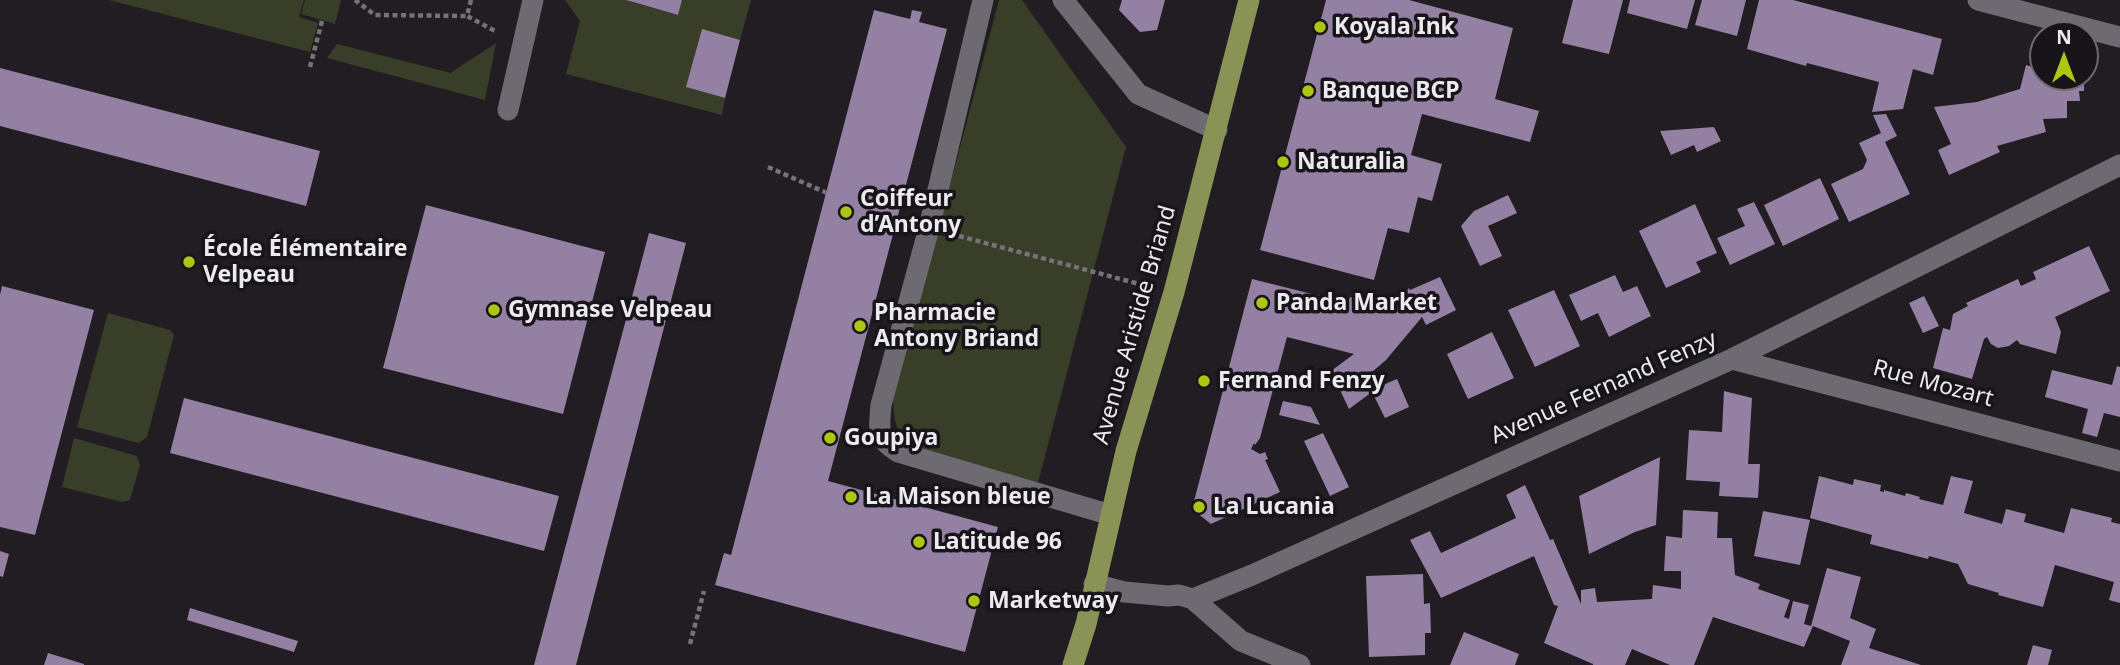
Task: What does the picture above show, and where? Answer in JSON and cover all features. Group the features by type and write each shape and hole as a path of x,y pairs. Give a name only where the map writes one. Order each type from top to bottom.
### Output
{"main road":[{"name":"Avenue Aristide Briand","path":"1073,665 1086,624 1126,451 1174,292 1249,0"}],"street":[{"path":"508,110 533,0"},
{"path":"984,0 929,228 881,405 879,433 884,443 898,452 1111,515"},
{"path":"1063,0 1138,94 1217,130"},
{"path":"1978,0 2120,37"},
{"name":"Avenue Fernand Fenzy","path":"1094,584 1124,592 1179,595 1193,599 1252,575 1732,359 2120,165"},
{"name":"Rue Mozart","path":"1732,359 2120,461"},
{"path":"1193,599 1241,641 1300,665"}],"path":[{"path":"355,0 375,15 467,16 522,45"},
{"path":"467,16 471,0"},
{"path":"310,67 322,20"},
{"path":"768,167 827,193"},
{"path":"929,228 1174,292"},
{"path":"690,644 704,591"}],"green space":[{"path":"109,0 304,0 299,17 318,23 310,52"},
{"path":"305,0 341,0 335,24 301,14"},
{"path":"565,0 631,0 678,15 682,0 751,0 740,40 702,30 687,87 725,98 722,115 566,74 580,21"},
{"path":"999,0 1022,0 1126,147 1038,483 922,452 907,442 899,431 893,400"},
{"path":"496,43 485,100 327,58 337,44 451,73"},
{"path":"108,313 170,330 174,335 147,437 139,443 77,427"},
{"path":"74,438 137,456 140,465 130,500 122,502 62,487"}],"building":[{"path":"626,0 682,0 678,15"},
{"path":"1122,0 1165,0 1157,30 1140,32 1119,10"},
{"path":"1326,0 1409,0 1513,28 1495,99 1539,111 1530,142 1422,114 1411,155 1442,164 1432,201 1418,197 1409,233 1388,228 1374,280 1260,250"},
{"path":"1573,0 1623,0 1609,54 1562,43"},
{"path":"1630,0 1695,0 1687,29 1627,13"},
{"path":"1702,0 1746,0 1737,36 1695,25"},
{"path":"1759,0 1793,0 1942,39 1933,75 1913,69 1903,109 1872,112 1879,82 1807,63 1806,66 1747,49"},
{"path":"874,10 910,19 912,10 922,12 919,22 947,29 828,481 998,527 965,652 715,585 724,553 731,555"},
{"path":"702,29 740,40 725,98 686,87"},
{"path":"2026,65 2029,66 2029,91 2079,91 2080,101 2067,101 2067,118 2043,119 2046,132 1997,146 2000,152 1949,175 1938,150 1951,144 1934,107 1977,102 2020,89"},
{"path":"0,68 320,151 306,206 0,126"},
{"path":"1886,114 1897,136 1885,142 1910,194 1849,222 1831,184 1863,169 1867,160 1859,143 1881,133 1873,115"},
{"path":"1714,127 1721,141 1697,152 1694,145 1671,155 1660,131"},
{"path":"1820,178 1839,219 1783,246 1764,205"},
{"path":"1508,195 1517,213 1488,226 1502,256 1480,266 1461,226 1474,211"},
{"path":"1754,202 1775,244 1730,265 1717,238 1745,226 1737,209"},
{"path":"1695,204 1717,253 1696,262 1701,272 1666,288 1639,231"},
{"name":"Gymnase Velpeau","path":"426,205 605,252 563,414 383,368"},
{"path":"649,233 686,243 576,665 534,665"},
{"path":"2089,246 2110,291 2055,317 2061,332 2056,354 2020,344 2017,340 2009,346 1998,348 1991,344 1987,337 1984,339 1972,379 1933,368 1943,328 1950,330 1953,314 1968,306 1966,303 2018,279 2021,286 2036,279 2033,272"},
{"path":"1615,275 1623,292 1637,286 1651,316 1609,337 1598,313 1581,321 1569,295"},
{"path":"1440,277 1456,310 1426,325 1422,317 1386,360 1366,377 1371,390 1397,379 1409,407 1385,418 1372,392 1349,409 1331,371 1354,354 1287,337 1260,438 1251,449 1260,454 1265,452 1268,459 1265,460 1280,492 1211,524 1192,509 1252,279 1348,303 1350,297 1393,308 1409,288 1410,290"},
{"path":"2,286 94,310 35,535 0,527"},
{"path":"1554,290 1580,346 1535,367 1508,310"},
{"path":"1924,296 1939,326 1923,333 1909,303"},
{"path":"1492,332 1514,378 1468,399 1447,354"},
{"path":"2117,366 2120,367 2120,417 2104,413 2097,437 2082,433 2088,409 2045,397 2052,370 2112,385"},
{"path":"1724,391 1752,398 1748,464 1760,464 1758,498 1719,496 1720,482 1686,480 1689,430 1722,432"},
{"path":"184,398 559,496 544,551 170,453"},
{"path":"1283,401 1311,407 1320,425 1279,415"},
{"path":"1323,433 1349,487 1330,496 1304,441"},
{"path":"1660,457 1656,525 1589,554 1579,496"},
{"path":"1819,476 1853,485 1854,479 1881,485 1880,491 1905,496 1906,493 1943,505 1951,476 1973,481 1964,513 2002,524 2006,509 2026,514 2024,522 2064,533 2071,508 2112,518 2111,522 2120,524 2120,603 2109,600 2114,582 2055,565 2043,607 1968,584 1958,564 1870,544 1872,535 1810,518"},
{"path":"1525,485 1550,540 1553,539 1581,604 1581,590 1595,588 1597,602 1652,599 1653,585 1681,589 1681,571 1664,571 1666,536 1682,538 1683,510 1718,512 1717,538 1732,538 1735,575 1760,584 1758,589 1790,600 1784,617 1789,619 1793,601 1809,605 1804,624 1811,626 1827,568 1861,577 1850,618 1876,629 1869,648 1921,665 1841,665 1850,641 1813,626 1804,647 1713,617 1694,665 1670,665 1632,649 1625,665 1593,665 1544,643 1558,606 1554,605 1534,556 1441,598 1410,540 1430,531 1441,553 1516,518 1506,495"},
{"path":"1763,511 1810,520 1800,565 1754,556"},
{"path":"0,551 9,554 3,577 0,576"},
{"path":"1423,574 1424,604 1430,603 1431,633 1425,633 1425,655 1369,657 1366,576"},
{"path":"190,608 298,641 294,652 187,620"},
{"path":"1464,632 1519,654 1515,665 1450,665"},
{"path":"2033,645 2052,650 2048,665 2027,665"},
{"path":"48,653 84,664 84,665 44,665"}],"place":[{"name":"Koyala Ink","path":"1320,27"},
{"name":"Banque BCP","path":"1308,91"},
{"name":"Naturalia","path":"1283,162"},
{"name":"Coiffeur d’Antony","path":"846,212"},
{"name":"École Élémentaire Velpeau","path":"189,262"},
{"name":"Panda Market","path":"1262,303"},
{"name":"Gymnase Velpeau","path":"494,310"},
{"name":"Pharmacie Antony Briand","path":"860,326"},
{"name":"Fernand Fenzy","path":"1204,381"},
{"name":"Goupiya","path":"830,438"},
{"name":"La Maison bleue","path":"851,497"},
{"name":"La Lucania","path":"1199,507"},
{"name":"Latitude 96","path":"919,542"},
{"name":"Marketway","path":"974,601"}]}
